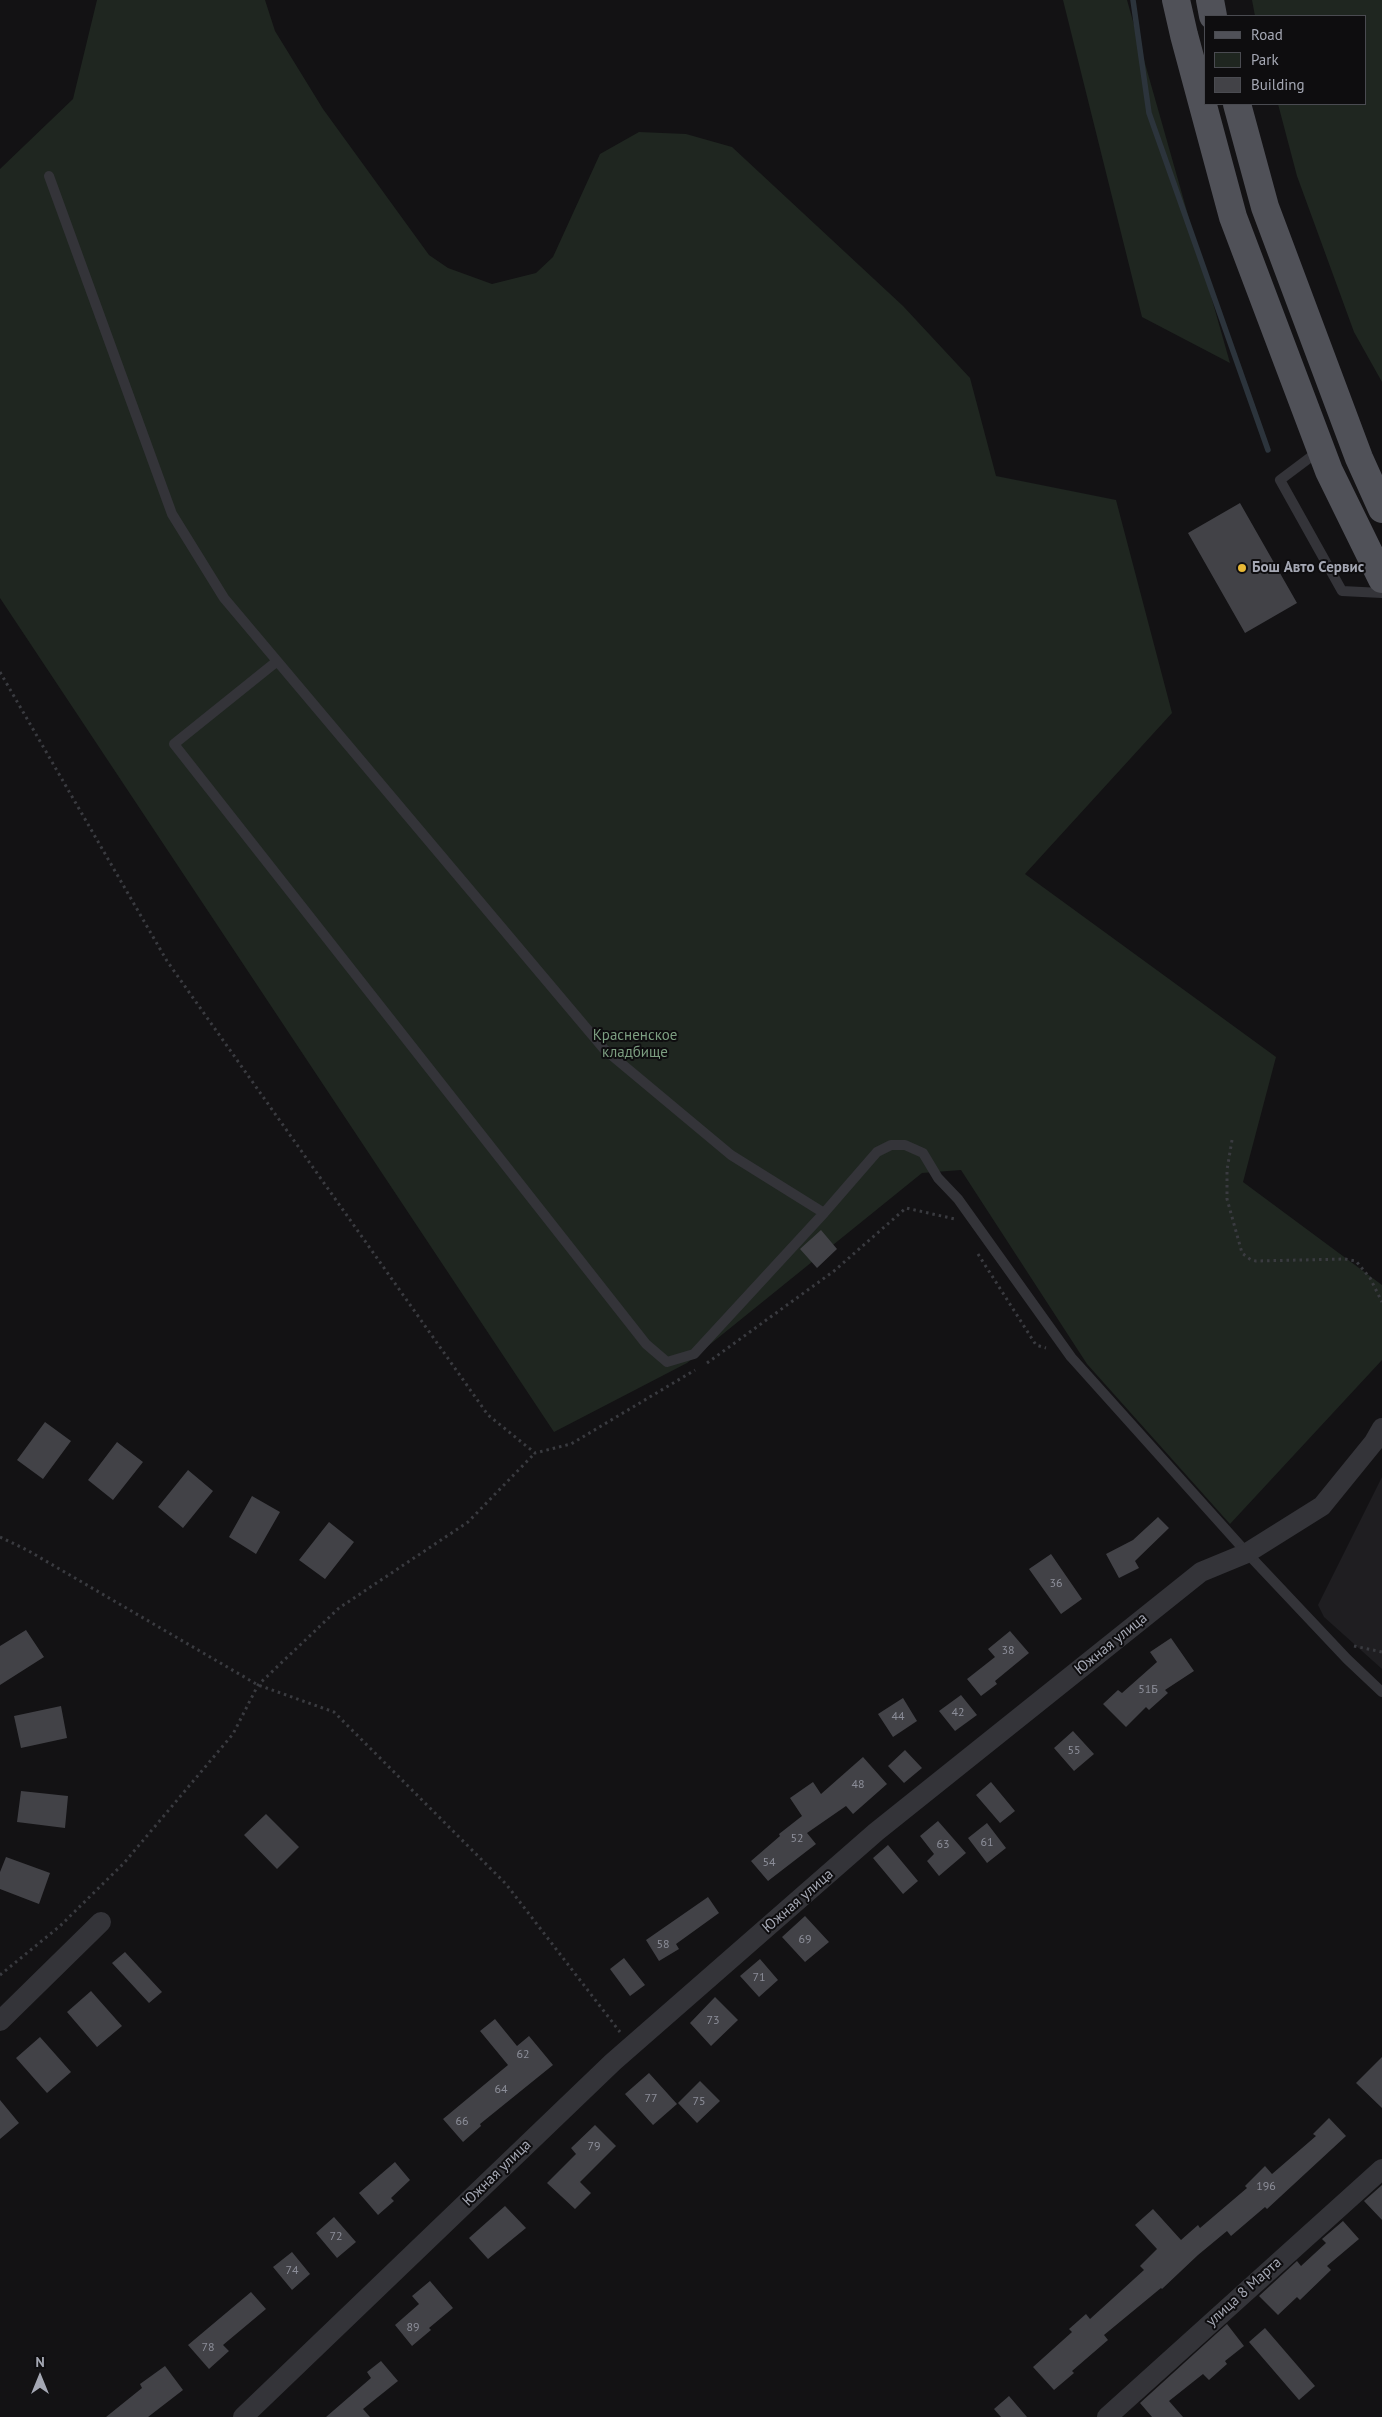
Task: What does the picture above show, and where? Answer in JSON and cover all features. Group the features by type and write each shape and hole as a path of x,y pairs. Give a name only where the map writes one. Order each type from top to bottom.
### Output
{"main road":[{"path":"1176,0 1234,217 1329,471 1382,579"},
{"path":"1210,0 1213,15"},
{"path":"1236,105 1265,207 1359,458 1382,509"}],"street":[{"name":"Южная улица","path":"243,2417 631,2046 876,1832 1201,1572 1247,1553 1322,1506 1374,1442 1382,1428"},
{"path":"0,2021 101,1922"},
{"name":"улица 8 Марта","path":"1107,2417 1382,2169"}],"lane":[{"path":"49,176 172,514 224,598 604,1050 731,1155 824,1213"},
{"path":"1321,450 1280,480 1342,591 1382,593"},
{"path":"276,662 174,744 646,1344 667,1362 694,1354 824,1213 877,1152 891,1145 906,1145 923,1153 938,1178 958,1199 1071,1357 1247,1553 1347,1659 1382,1692"}],"path":[{"path":"0,672 166,961 488,1415 535,1453"},
{"path":"1232,1140 1227,1170 1227,1199 1242,1253 1251,1260 1344,1259 1356,1261 1370,1278 1382,1302"},
{"path":"0,1975 60,1926 124,1863 233,1734 258,1685 339,1608 468,1522 535,1453 571,1444 720,1355 834,1271 906,1208 955,1219 960,1227"},
{"path":"975,1250 1036,1345 1071,1357"},
{"path":"0,1537 27,1550 258,1685 334,1712 506,1884 631,2046"}],"shaded area":[{"path":"1382,1477 1382,1669 1324,1617 1318,1605"}],"green space":[{"name":"Красненское кладбище","path":"97,0 265,0 275,31 323,109 429,255 448,268 492,284 536,273 553,257 600,154 639,132 686,134 732,147 903,306 970,378 996,476 1116,500 1172,713 1025,874 1276,1057 1243,1182 1382,1285 1382,1360 1230,1524 1087,1364 961,1170 922,1173 687,1363 554,1432 0,598 0,169 73,99"},
{"path":"1063,0 1127,0 1230,363 1142,317"},
{"path":"1252,0 1382,0 1382,382 1354,332 1297,176 1278,105 1367,105 1367,15 1255,15"}],"building":[{"name":"Бош Авто Сервис","path":"1240,503 1297,603 1245,633 1188,533"},
{"path":"821,1230 837,1249 817,1268 800,1249"},
{"path":"45,1422 71,1441 43,1479 17,1460"},
{"path":"117,1442 143,1462 113,1500 88,1480"},
{"path":"188,1470 213,1491 183,1528 158,1507"},
{"path":"252,1496 280,1512 256,1554 229,1537"},
{"path":"1158,1517 1169,1528 1135,1561 1139,1568 1119,1578 1106,1554 1133,1540"},
{"path":"329,1522 354,1542 325,1579 299,1560"},
{"path":"1051,1554 1082,1599 1061,1614 1029,1569"},
{"path":"26,1630 44,1657 0,1685 0,1646"},
{"path":"1010,1631 1029,1653 995,1681 997,1684 981,1696 967,1679 995,1657 988,1649"},
{"path":"1171,1638 1194,1671 1165,1690 1168,1693 1149,1710 1146,1707 1126,1727 1103,1704 1118,1690 1122,1693 1157,1662 1150,1652"},
{"path":"961,1695 977,1715 955,1731 939,1711"},
{"path":"903,1698 917,1721 893,1737 878,1714"},
{"path":"61,1706 67,1738 21,1748 14,1716"},
{"path":"1073,1731 1094,1754 1074,1771 1054,1748"},
{"path":"905,1750 922,1768 904,1783 888,1766"},
{"path":"863,1757 887,1784 853,1814 846,1806 807,1833 816,1844 768,1881 751,1861 780,1836 779,1834 802,1816 790,1798 813,1782 821,1794"},
{"path":"991,1782 1015,1811 1000,1823 976,1795"},
{"path":"21,1791 68,1796 65,1828 17,1822"},
{"path":"266,1814 299,1847 277,1869 244,1835"},
{"path":"938,1821 966,1853 939,1876 927,1861 934,1854 920,1836"},
{"path":"987,1823 1006,1848 987,1863 968,1838"},
{"path":"888,1845 918,1881 903,1894 873,1858"},
{"path":"6,1857 50,1873 39,1904 0,1889 0,1872"},
{"path":"708,1897 719,1913 676,1944 679,1949 659,1961 646,1940"},
{"path":"805,1916 829,1942 805,1962 782,1937"},
{"path":"125,1952 162,1992 149,2003 112,1963"},
{"path":"624,1958 645,1985 630,1996 610,1969"},
{"path":"760,1959 778,1980 759,1997 740,1976"},
{"path":"91,1991 122,2026 97,2047 67,2012"},
{"path":"715,1997 738,2020 711,2046 690,2023"},
{"path":"495,2019 517,2046 529,2036 553,2065 480,2124 481,2126 463,2142 443,2119 508,2065 480,2031"},
{"path":"40,2037 71,2072 47,2093 16,2058"},
{"path":"1382,2057 1382,2108 1356,2083"},
{"path":"649,2073 677,2104 653,2125 625,2094"},
{"path":"700,2081 720,2101 697,2123 678,2103"},
{"path":"0,2100 19,2123 0,2139"},
{"path":"1329,2118 1346,2136 1267,2209 1265,2207 1231,2236 1227,2231 1162,2289 1104,2335 1108,2340 1072,2371 1074,2373 1054,2390 1033,2367 1072,2332 1069,2329 1086,2314 1090,2319 1144,2270 1140,2266 1157,2249 1135,2225 1153,2209 1181,2240 1198,2225 1200,2228 1247,2188 1245,2186 1265,2166 1272,2174 1316,2136 1313,2134"},
{"path":"595,2125 616,2146 580,2182 591,2193 575,2209 547,2183 576,2154 571,2148"},
{"path":"395,2162 410,2180 391,2198 394,2201 378,2215 359,2193"},
{"path":"1382,2185 1382,2220 1364,2201"},
{"path":"505,2206 526,2228 488,2259 469,2238"},
{"path":"334,2217 356,2242 337,2258 316,2233"},
{"path":"1343,2221 1359,2239 1327,2266 1331,2270 1300,2300 1297,2297 1278,2315 1259,2296 1297,2261 1301,2266 1326,2243 1322,2239"},
{"path":"292,2252 310,2274 292,2290 273,2267"},
{"path":"430,2281 453,2308 429,2328 431,2330 412,2346 395,2325 419,2304 412,2296"},
{"path":"251,2292 266,2309 223,2345 229,2351 209,2369 188,2345"},
{"path":"1227,2324 1244,2346 1225,2361 1227,2364 1209,2380 1203,2374 1169,2401 1183,2417 1152,2417 1140,2403"},
{"path":"1265,2328 1315,2386 1299,2400 1249,2342"},
{"path":"381,2361 398,2381 363,2409 370,2417 326,2417 371,2378 367,2372"},
{"path":"165,2366 183,2390 148,2417 106,2417 142,2388 140,2384"},
{"path":"1009,2396 1027,2417 1001,2417 994,2409"}],"waterway":[{"path":"1133,0 1149,113 1268,450"}],"place":[{"name":"Бош Авто Сервис","path":"1242,568"}]}
